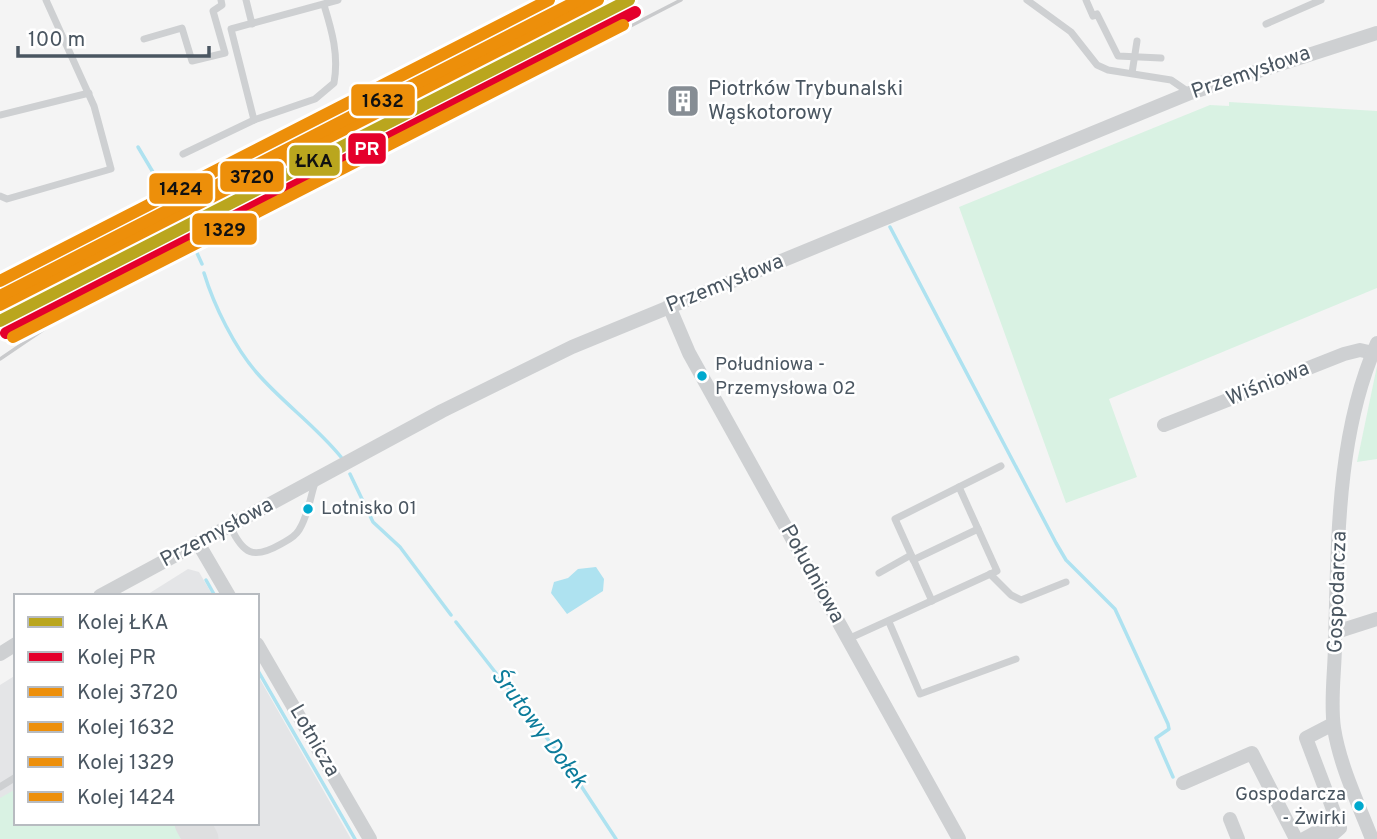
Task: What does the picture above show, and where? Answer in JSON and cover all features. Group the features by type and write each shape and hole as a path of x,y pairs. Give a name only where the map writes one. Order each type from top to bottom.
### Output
{"street":[{"name":"Przemysłowa","path":"104,594 497,383 572,347 1190,93 1377,33"},
{"name":"Południowa","path":"669,306 689,353 959,839"},
{"name":"Wiśniowa","path":"1164,425 1344,354 1375,348"},
{"name":"Gospodarcza","path":"1372,839 1342,761 1334,724 1336,632 1346,462 1358,401 1375,348"},
{"path":"198,543 228,594"},
{"path":"1336,632 1377,619"},
{"name":"Lotnicza","path":"259,647 370,839"},
{"path":"1304,839 1315,833 1333,834 1340,828 1306,738 1334,724"},
{"path":"1182,783 1252,753 1296,839"},
{"path":"1230,819 1238,839"}],"lane":[{"path":"0,196 7,199 111,169 89,93 46,0"},
{"path":"144,39 182,28 192,61 225,52 213,11 222,5 221,0"},
{"path":"246,0 253,24"},
{"path":"254,120 231,29 338,0"},
{"path":"1027,0 1071,32 1097,65 1108,70 1171,80 1190,93"},
{"path":"1086,0 1093,16 1097,14 1118,56 1161,58"},
{"path":"1266,24 1321,0"},
{"path":"183,155 254,120 315,99 334,82 337,68 334,37 324,5"},
{"path":"1132,73 1137,41"},
{"path":"0,115 89,93"},
{"path":"932,601 895,519 1000,466"},
{"path":"230,526 244,549 261,554 271,550 299,531 317,479"},
{"path":"848,639 997,571 959,487"},
{"path":"878,573 978,530"},
{"path":"990,574 1011,595 1021,600 1066,582"},
{"path":"889,622 920,694 1016,659"}],"shaded area":[{"path":"188,569 199,572 212,594 148,594"},
{"path":"14,676 14,825 259,825 259,678 351,839 0,839 0,685"}],"green space":[{"path":"1229,102 1377,111 1377,288 1109,399 1137,477 1066,503 959,207 1210,105 1229,106"},
{"path":"1377,366 1377,459 1357,462"},
{"path":"14,790 14,825 185,825 193,839 0,839 0,798"}],"water":[{"path":"596,567 604,579 603,591 567,614 551,593 554,582 568,578 578,569"}],"waterway":[{"path":"191,232 460,95"},
{"name":"Śrutowy Dołek","path":"138,147 160,184"},
{"path":"890,227 1066,560 1115,609 1168,724 1169,729 1156,738 1173,777"},
{"name":"Śrutowy Dołek","path":"185,231 193,245"},
{"name":"Śrutowy Dołek","path":"197,253 202,264"},
{"name":"Śrutowy Dołek","path":"204,273 226,326 249,363 341,457"},
{"name":"Śrutowy Dołek","path":"350,474 373,522 400,547 451,615"},
{"path":"206,580 214,594"},
{"name":"Śrutowy Dołek","path":"456,622 564,760 616,839"},
{"path":"259,672 355,839"}],"taxiway":[{"path":"193,825 201,839"}],"railway":[{"path":"0,299 585,0"},
{"path":"0,359 53,323 681,0"}],"rail line":[{"name":"1424","path":"0,281 549,0"},
{"name":"1632","path":"0,296 579,0"},
{"name":"3720","path":"0,305 598,0"},
{"name":"ŁKA","path":"0,321 629,0"},
{"name":"PR","path":"6,333 635,12"},
{"name":"1329","path":"13,337 623,25"}],"place":[{"name":"Piotrków Trybunalski Wąskotorowy","path":"683,101"},
{"name":"Południowa - Przemysłowa 02","path":"702,376"},
{"name":"Lotnisko 01","path":"308,509"},
{"name":"Gospodarcza - Żwirki","path":"1359,806"}]}
